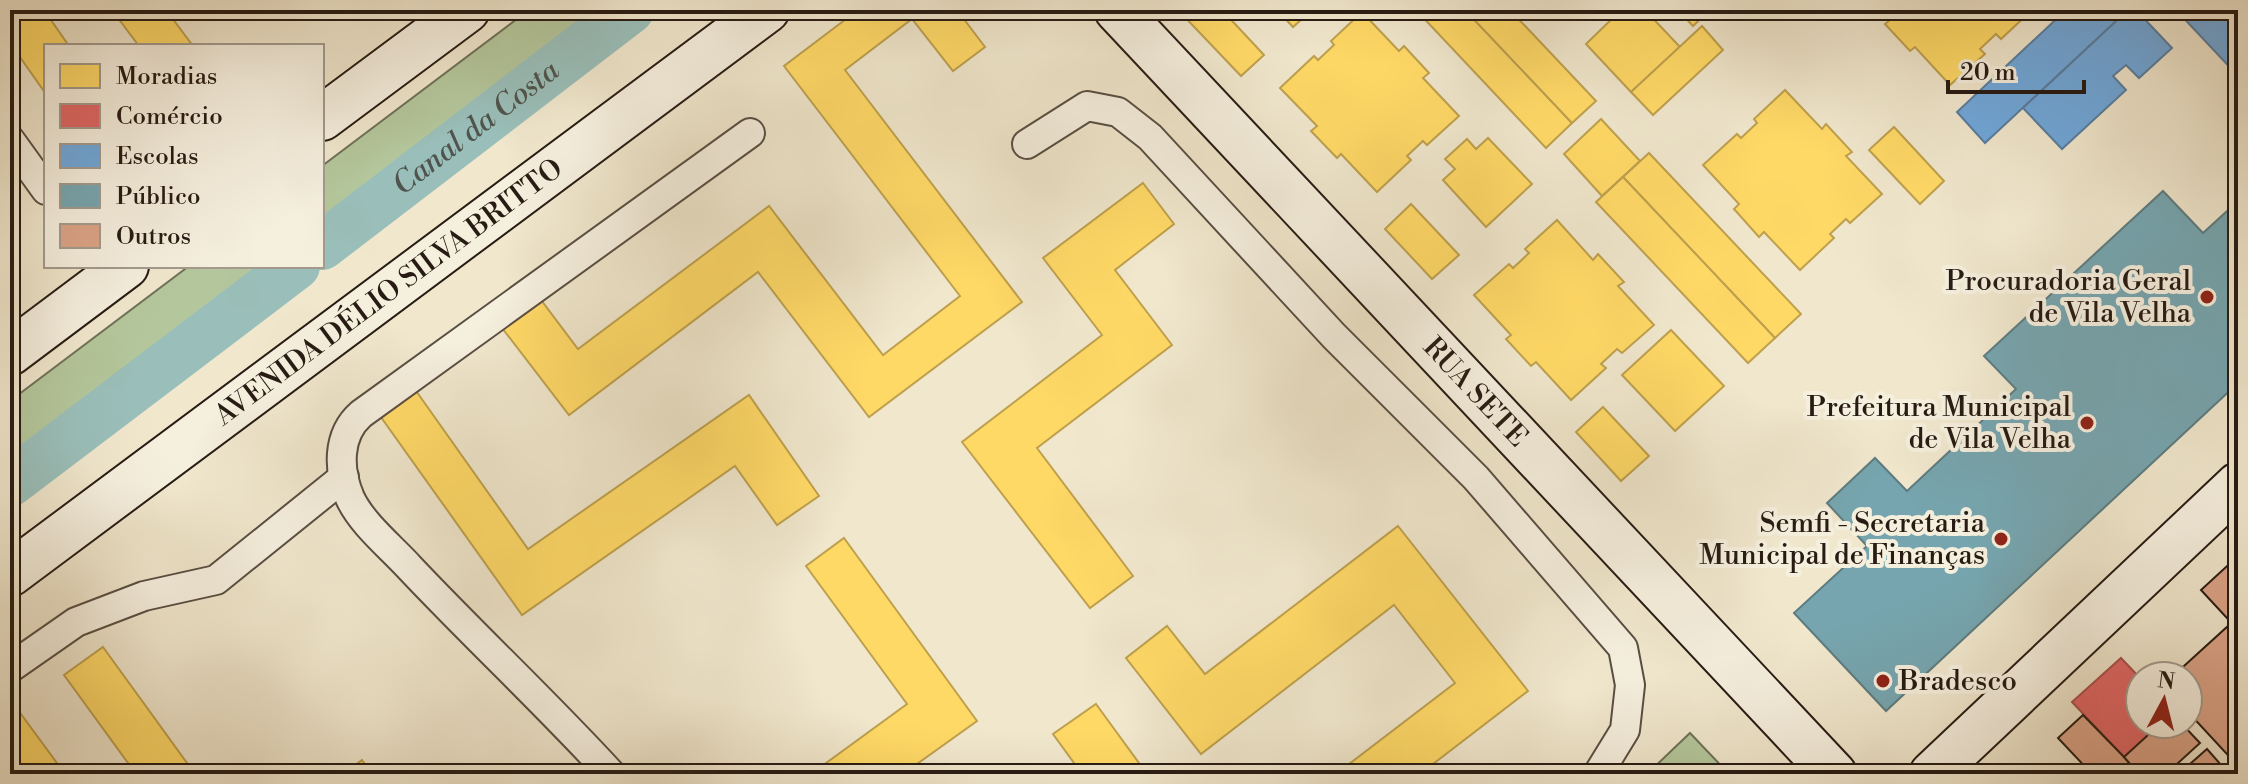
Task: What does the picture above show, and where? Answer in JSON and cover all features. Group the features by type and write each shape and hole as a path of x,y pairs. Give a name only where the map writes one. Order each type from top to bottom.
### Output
{"street":[{"path":"324,117 467,10"},
{"name":"AVENIDA DÉLIO SILVA BRITTO","path":"10,574 767,10"},
{"name":"RUA SETE","path":"1117,10 1834,774"},
{"path":"10,353 114,270"},
{"path":"1932,774 2238,485"}],"lane":[{"path":"1027,144 1087,106 1118,112 1150,137 1334,336 1476,478 1623,648 1630,685 1625,730 1598,774"},
{"path":"611,774 363,517 350,498 344,477 341,458 343,440 350,424 361,414 750,133"},
{"path":"10,140 44,187"},
{"path":"10,668 76,622 144,596 216,580 344,477"}],"green space":[{"path":"529,10 663,10 324,261 324,164"},
{"path":"186,268 314,268 10,493 10,401"},
{"path":"1690,733 1729,774 1647,774"}],"building: Moradias":[{"path":"10,10 44,10 68,44 44,44 44,91 10,43"},
{"path":"112,10 166,10 192,44 138,44"},
{"path":"858,10 957,10 985,47 953,71 912,19 845,70 1022,302 869,417 758,272 569,415 499,324 538,296 578,349 769,206 883,355 960,296 784,66"},
{"path":"1178,10 1222,10 1264,55 1241,76"},
{"path":"1277,10 1312,10 1293,27"},
{"path":"1416,10 1465,10 1572,123 1546,148"},
{"path":"1465,10 1510,10 1596,101 1572,123"},
{"path":"1621,10 1645,10 1680,47 1631,92 1586,44"},
{"path":"1678,10 1710,10 1693,26"},
{"path":"1881,10 2032,10 2001,39 1996,34 1980,49 1985,54 1950,85 1915,47 1910,51 1885,24 1890,20"},
{"path":"1362,12 1399,51 1404,46 1429,73 1423,78 1459,116 1427,145 1423,141 1407,156 1411,160 1377,192 1341,154 1337,158 1311,131 1317,126 1280,88 1314,56 1318,60 1334,45 1331,41"},
{"path":"1702,26 1723,50 1653,115 1631,92"},
{"path":"1785,90 1822,129 1826,124 1852,152 1846,156 1882,194 1850,223 1846,219 1830,234 1834,238 1800,270 1764,232 1759,237 1734,209 1739,204 1703,165 1737,134 1741,138 1757,123 1754,119"},
{"path":"1601,119 1640,161 1602,196 1564,154"},
{"path":"1894,127 1944,181 1920,204 1869,150"},
{"path":"1488,138 1532,184 1486,227 1443,180 1455,169 1445,159 1467,139 1476,149"},
{"path":"1649,153 1801,314 1775,338 1623,177"},
{"path":"1623,177 1775,338 1748,363 1596,202"},
{"path":"1143,183 1174,224 1115,270 1172,345 1037,448 1133,576 1090,608 962,442 1102,335 1043,258"},
{"path":"1411,204 1459,255 1432,279 1385,229"},
{"path":"1557,220 1593,260 1598,254 1624,282 1618,286 1654,325 1622,353 1617,349 1601,364 1606,368 1571,400 1536,362 1531,366 1506,339 1511,335 1474,295 1509,264 1513,268 1529,253 1525,249"},
{"path":"1671,330 1724,386 1675,431 1622,375"},
{"path":"414,388 528,549 749,395 819,496 777,525 735,466 522,615 378,413"},
{"path":"1603,407 1649,456 1621,481 1576,432"},
{"path":"1398,526 1528,691 1420,774 1336,774 1455,683 1394,605 1201,754 1126,658 1167,626 1205,674"},
{"path":"844,538 977,721 903,774 811,774 907,704 806,566"},
{"path":"103,647 195,774 136,774 64,675"},
{"path":"10,699 65,774 10,774"},
{"path":"1096,704 1147,774 1082,774 1053,734"},
{"path":"362,760 372,774 343,774"}],"building: Comércio":[{"path":"2121,658 2124,661 2124,740 2143,740 2124,757 2072,702"}],"building: Escolas":[{"path":"2066,10 2128,10 1985,143 1957,112"},
{"path":"2128,10 2136,10 2172,48 2139,78 2126,65 2113,76 2126,90 2062,149 2023,108"},
{"path":"2176,10 2238,10 2238,76"}],"building: Público":[{"name":"Prefeitura Municipal de Vila Velha","path":"2163,191 2203,233 2238,201 2238,383 1886,711 1794,613 1867,546 1827,503 1875,458 1907,491 2016,389 1984,356"}],"building: Outros":[{"path":"2238,556 2238,630 2201,590"},
{"path":"2228,626 2238,637 2238,766 2204,729 2204,660 2191,660"},
{"path":"2083,715 2139,774 2092,774 2058,738"},
{"path":"2143,740 2197,740 2200,743 2166,774 2139,774 2124,757"},
{"path":"2207,749 2229,774 2185,774 2182,771"}],"waterway":[{"name":"Canal da Costa","path":"324,244 630,10"},
{"name":"Canal da Costa","path":"10,483 293,268"}],"place":[{"name":"Procuradoria Geral de Vila Velha","path":"2207,297"},
{"name":"Prefeitura Municipal de Vila Velha","path":"2087,423"},
{"name":"Semfi - Secretaria Municipal de Finanças","path":"2001,539"},
{"name":"Bradesco","path":"1883,681"}]}
